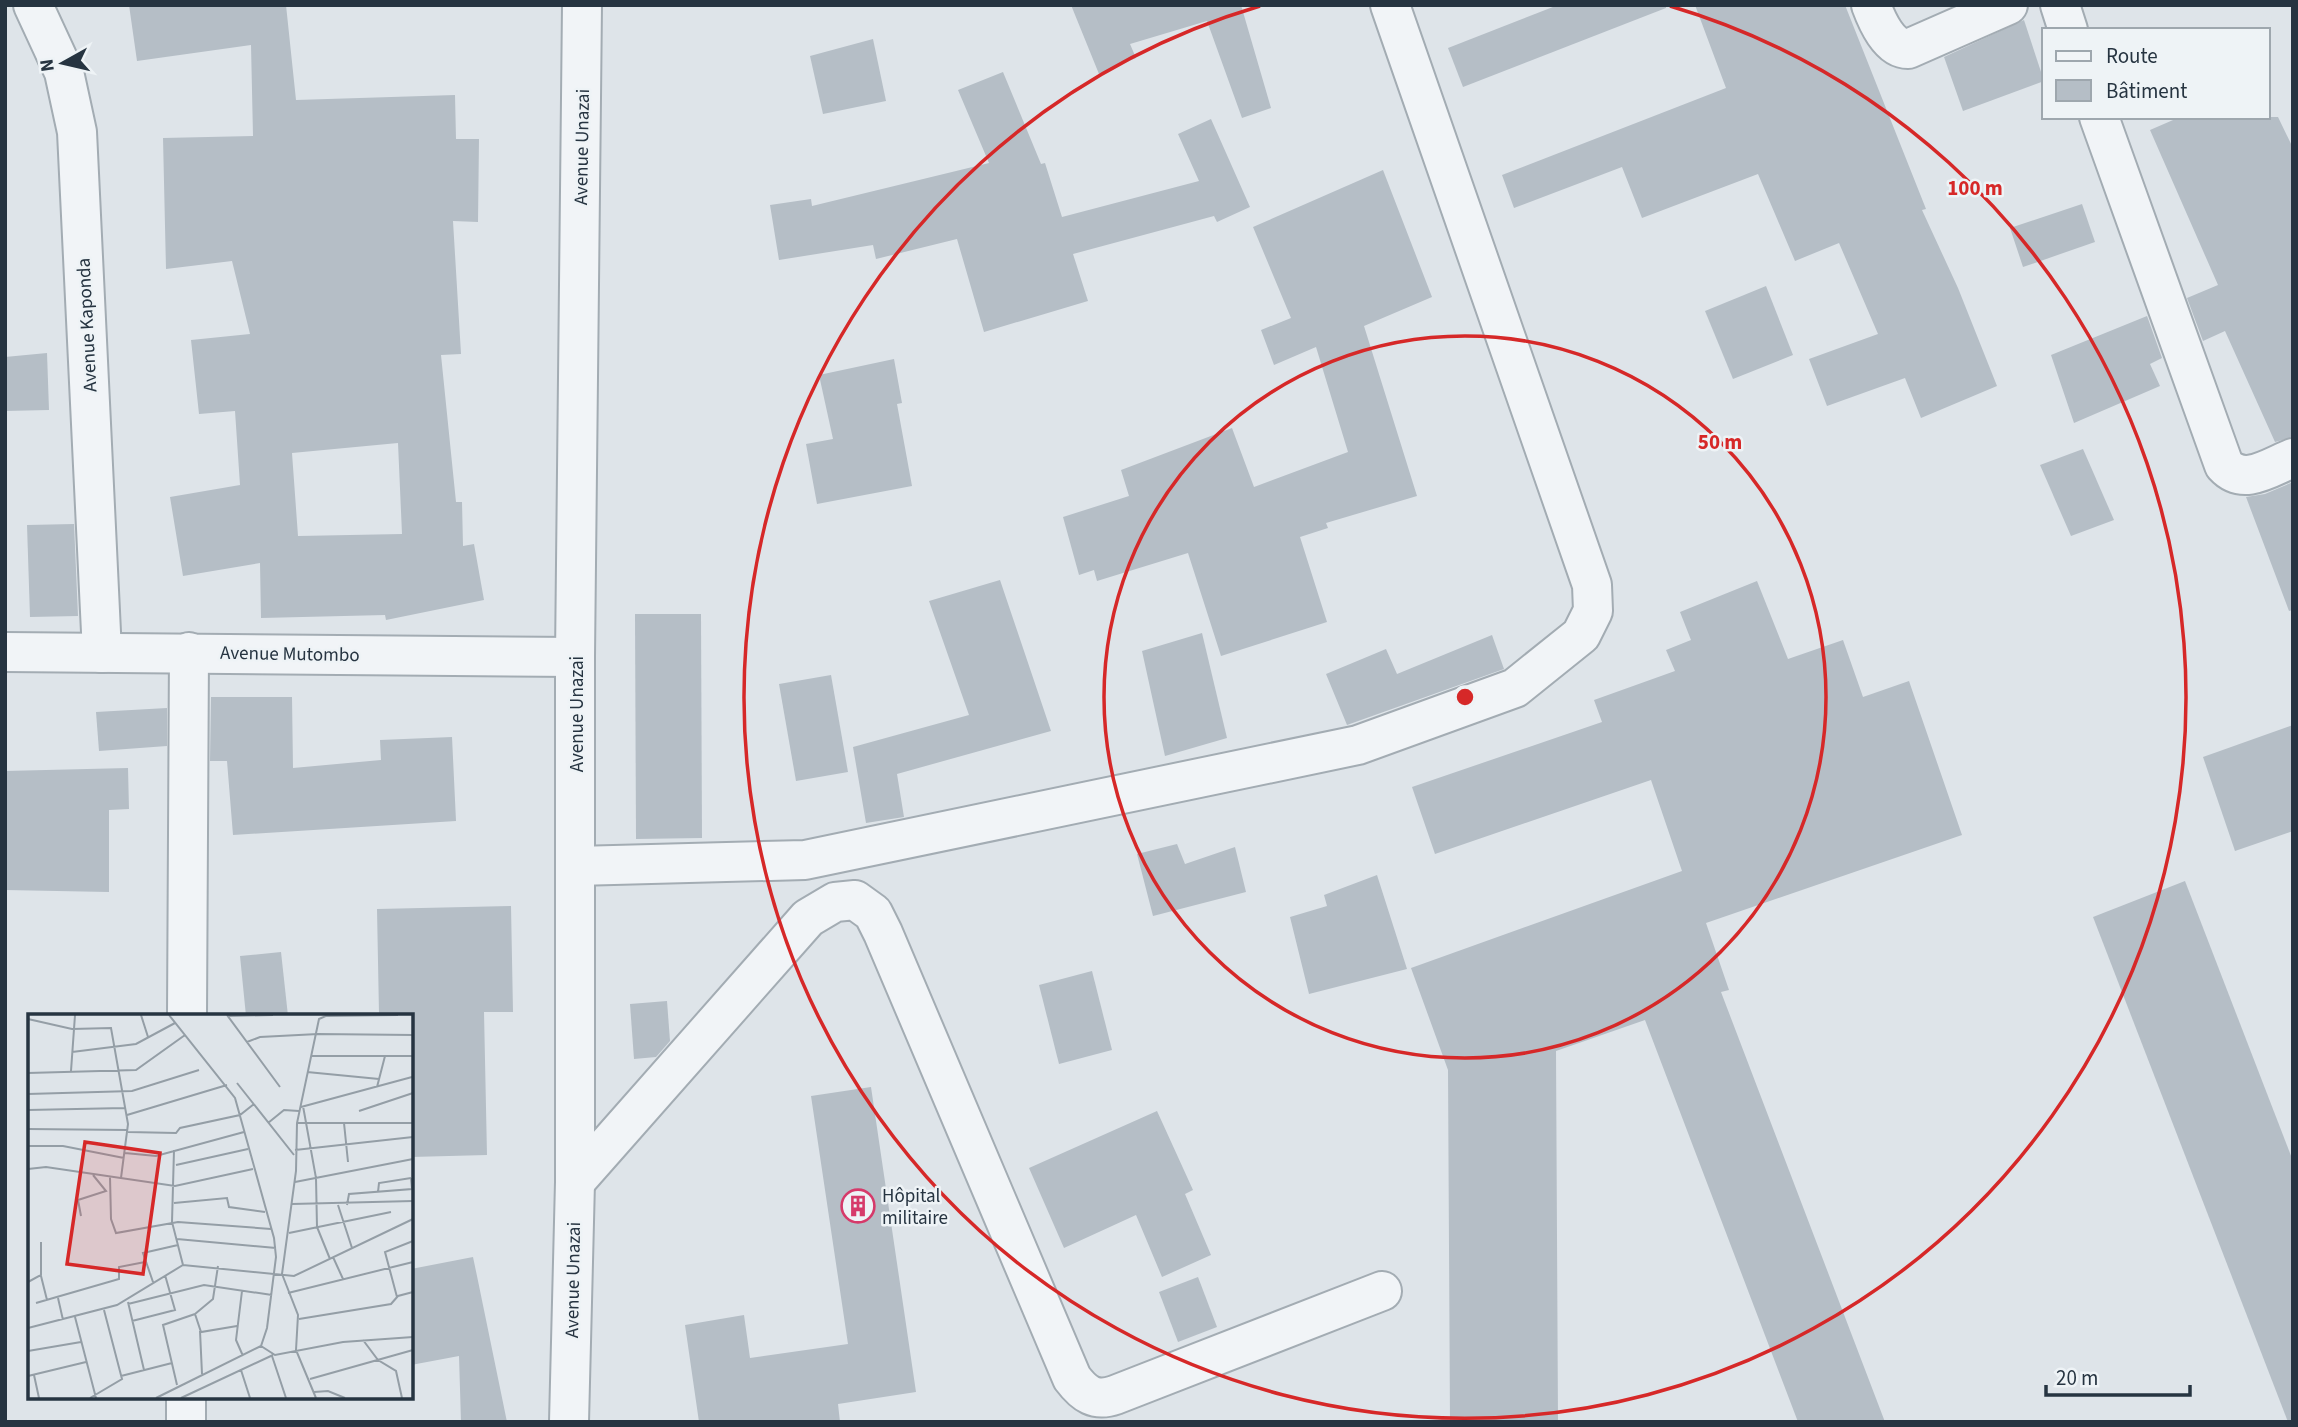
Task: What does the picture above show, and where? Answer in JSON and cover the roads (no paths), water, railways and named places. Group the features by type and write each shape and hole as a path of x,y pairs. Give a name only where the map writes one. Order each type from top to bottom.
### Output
{"street":[{"name":"Avenue Kaponda","path":"33,5 64,72 77,132 102,653"},
{"name":"Avenue Unazai","path":"569,1422 575,1182 575,657 583,5"},
{"path":"576,866 805,860 1358,745 1515,688 1581,635 1593,611 1592,585 1390,5"},
{"path":"1871,5 1884,30 1903,49 1915,47 2008,5"},
{"path":"2060,5 2067,28"},
{"path":"2100,119 2224,465 2236,475 2246,477 2293,458"},
{"name":"Avenue Mutombo","path":"5,652 575,657"},
{"path":"187,1014 189,652"},
{"path":"575,1182 808,918 835,902 855,900 873,913 883,933 1072,1378 1081,1390 1098,1398 1115,1395 1382,1291"},
{"path":"186,1399 186,1422"}],"place":[{"name":"Hôpital militaire","path":"858,1206"}]}
